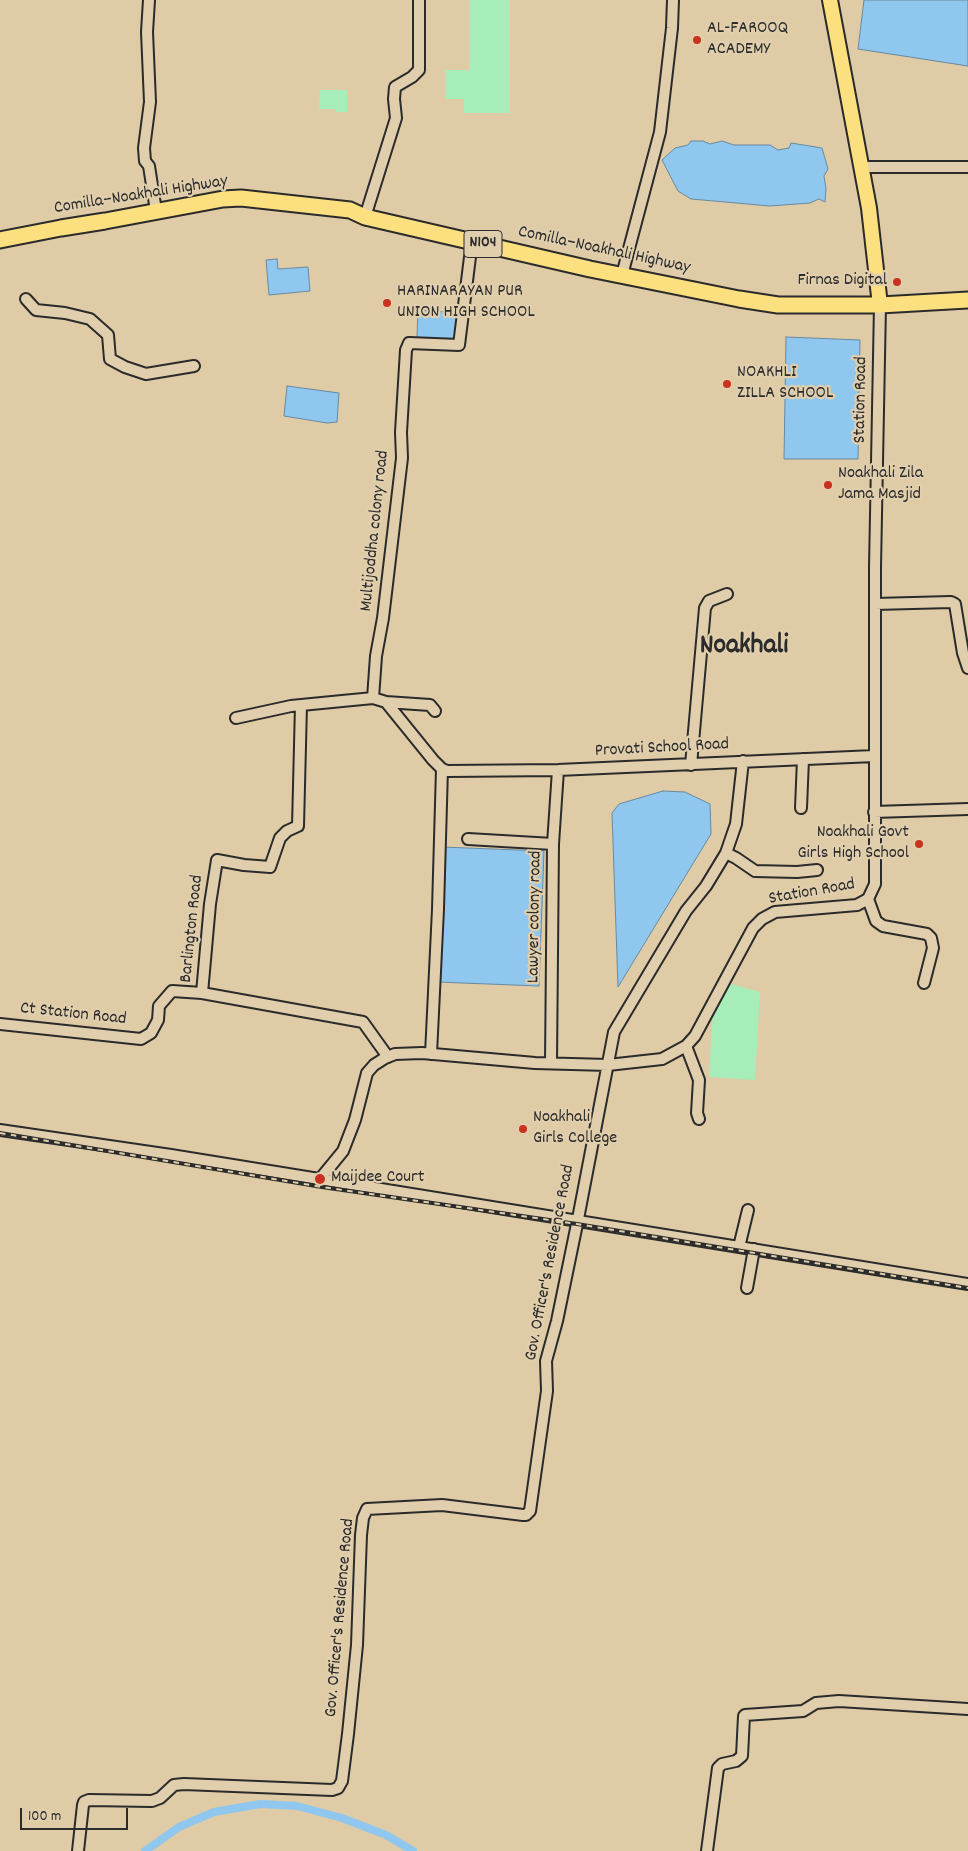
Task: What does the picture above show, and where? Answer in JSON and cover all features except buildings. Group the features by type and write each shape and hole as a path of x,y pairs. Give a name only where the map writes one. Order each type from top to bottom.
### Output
{"highway":[{"name":"Comilla–Noakhali Highway","path":"0,240 223,199 240,198 350,210 365,217 622,275 739,299 778,304 880,305 968,300"}],"main road":[{"path":"830,0 869,208 880,305"}],"street":[{"path":"148,0 147,32 150,102 144,148 145,161 149,166 156,211"},
{"path":"365,217 396,118 395,87 412,77 419,70 419,0"},
{"path":"622,275 660,132 671,38 673,0"},
{"path":"862,167 968,168"},
{"name":"Multijoddha colony road","path":"375,694 376,656 383,618 402,458 401,432 406,350 409,342 459,345 472,241"},
{"path":"26,299 36,310 65,313 90,319 108,335 110,359 125,367 146,374 194,366"},
{"name":"Station Road","path":"320,1179 343,1151 355,1120 367,1073 374,1065 388,1057 395,1054 431,1054 551,1063 608,1064 662,1059 686,1046 695,1036 753,928 762,919 775,912 857,905 868,899 874,884 875,604 880,305"},
{"path":"690,765 705,608 709,601 727,594"},
{"path":"875,604 951,602 955,604 963,653 968,668"},
{"path":"236,718 301,705 375,694 386,702 442,769 431,1054"},
{"path":"386,702 430,705 435,711"},
{"name":"Barlington Road","path":"301,705 298,826 287,831 280,838 270,867 217,860 210,904 202,994 363,1022 388,1057"},
{"name":"Provati School Road","path":"442,769 479,772 558,770 874,756"},
{"path":"801,808 803,759"},
{"name":"Gov. Officer's Residence Road","path":"78,1851 83,1805 84,1802 89,1800 152,1801 160,1798 174,1785 184,1784 332,1790 338,1788 342,1781 348,1734 357,1645 361,1535 363,1518 367,1509 442,1505 523,1515 530,1511 547,1391 546,1361 557,1321 614,1032 686,911 706,886 726,853 736,824 743,762"},
{"name":"Lawyer colony road","path":"551,1063 553,844 558,770"},
{"path":"874,812 968,809"},
{"path":"468,839 553,844"},
{"path":"726,853 755,871 797,872 816,870"},
{"path":"868,899 876,921 883,926 927,934 931,938 933,948 924,983"},
{"name":"Ct Station Road","path":"0,1024 141,1039 151,1033 158,1020 159,1006 172,991 202,994"},
{"path":"686,1046 699,1080 699,1119"},
{"path":"0,1130 320,1179 968,1284"},
{"path":"739,1247 748,1210"},
{"path":"747,1288 754,1249"},
{"path":"707,1851 718,1768 722,1764 736,1761 742,1756 745,1715 803,1711 816,1703 840,1701 968,1709"}],"green space":[{"path":"469,0 510,0 510,113 464,113 464,99 445,99 445,70 469,70"},
{"path":"320,90 347,90 347,112 336,112 335,109 319,109"},
{"path":"731,984 760,992 755,1080 709,1077 713,1010"}],"water":[{"path":"864,0 968,0 968,66 858,49"},
{"path":"691,141 703,141 710,144 722,141 734,145 770,145 778,150 789,148 791,143 822,148 828,169 824,176 825,202 819,199 810,203 770,206 691,199 678,191 662,160 675,148 688,145"},
{"path":"277,259 278,269 308,267 310,291 269,295 266,260"},
{"path":"418,310 457,313 455,339 417,338"},
{"path":"786,337 860,340 858,459 784,459"},
{"path":"287,386 339,393 337,422 327,423 284,416"},
{"path":"663,791 685,792 710,804 711,834 618,987 612,813 619,804"},
{"path":"442,847 544,851 539,986 437,982"}],"waterway":[{"path":"145,1851 179,1827 214,1812 260,1804 297,1806 342,1818 386,1835 413,1851"}],"railway":[{"path":"0,1133 322,1187 577,1224 968,1288"}],"place":[{"name":"AL-FAROOQ ACADEMY","path":"697,40"},
{"name":"Firnas Digital","path":"897,282"},
{"name":"HARINARAYAN PUR UNION HIGH SCHOOL","path":"387,303"},
{"name":"NOAKHLI ZILLA SCHOOL","path":"727,384"},
{"name":"Noakhali Zila Jama Masjid","path":"828,485"},
{"name":"Noakhali Govt Girls High School","path":"919,844"},
{"name":"Noakhali Girls College","path":"523,1129"},
{"name":"Maijdee Court","path":"320,1179"}],"district":[{"name":"Noakhali","path":"744,648"}]}
